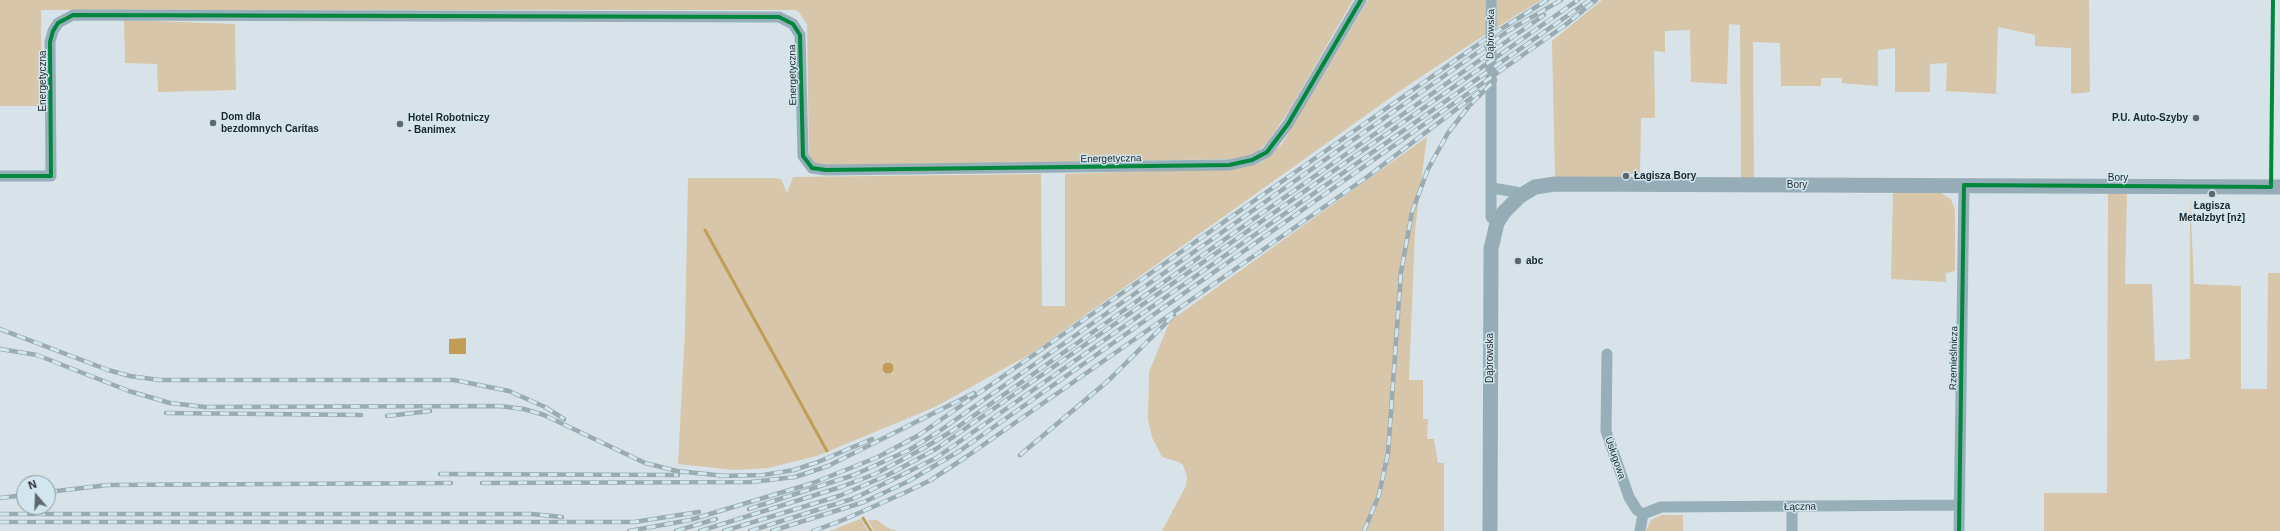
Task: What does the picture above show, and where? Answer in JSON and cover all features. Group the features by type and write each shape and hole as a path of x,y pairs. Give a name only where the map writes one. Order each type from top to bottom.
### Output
{"street":[{"name":"Energetyczna","path":"0,176 51,176 50,42 53,31 58,23 73,15 779,17 793,24 800,35 803,156 812,168 826,170 1229,165 1252,160 1267,152 1288,124 1361,0"},
{"name":"Dąbrowska","path":"1490,531 1491,249 1498,223 1491,217 1491,0"},
{"name":"Bory","path":"1498,223 1504,212 1520,196 1535,187 1556,184 2280,187"},
{"name":"Rzemieślnicza","path":"1959,531 1964,185"},
{"path":"1492,188 1516,192 1520,196"},
{"name":"Usługowa","path":"1607,354 1606,431 1629,497 1637,510 1643,514"},
{"name":"Łączna","path":"1643,514 1661,507 1792,508 1959,505"},
{"path":"1792,508 1792,531"},
{"path":"1640,531 1643,514"}],"shaded area":[{"path":"0,0 1353,0 1290,109 1267,143 1254,154 1235,159 821,166 814,163 809,157 807,24 798,11 794,10 41,10 42,106 0,106"},
{"path":"1368,0 1485,0 1486,34 1407,86 1032,353 935,407 817,456 768,468 734,470 678,464 685,330 688,178 781,179 787,193 793,177 1041,174 1042,306 1065,306 1065,174 1240,168 1262,162 1282,144"},
{"path":"1495,0 1541,0 1494,29"},
{"path":"1602,0 2089,0 2090,92 2071,94 2071,48 2035,46 2035,35 1998,27 1996,94 1946,91 1947,63 1930,64 1930,92 1895,92 1895,48 1878,50 1878,86 1842,83 1842,78 1821,78 1821,86 1781,86 1780,43 1753,42 1754,178 1741,178 1740,25 1729,24 1727,84 1691,82 1690,30 1665,31 1665,52 1654,51 1655,118 1641,118 1640,174 1622,174 1622,177 1555,177 1552,41"},
{"path":"124,20 235,24 236,90 158,92 157,64 125,63"},
{"path":"1427,137 1415,230 1409,380 1423,380 1423,419 1428,419 1427,439 1434,439 1438,463 1444,463 1444,531 1162,531 1186,486 1187,476 1183,465 1179,462 1162,457 1152,437 1148,419 1149,372 1170,321"},
{"path":"1893,192 1939,192 1951,199 1955,210 1955,271 1946,273 1946,282 1891,279"},
{"path":"2108,192 2127,193 2125,284 2152,284 2155,361 2190,359 2190,194 2194,284 2241,286 2241,389 2267,389 2268,273 2280,273 2280,531 2044,531 2044,493 2107,493"},
{"path":"466,338 466,354 449,354 449,339"},
{"path":"888,362 892,364 894,368 892,372 888,374 884,372 882,368 884,364"},
{"path":"1662,515 1683,515 1683,531 1646,531 1651,520"},
{"path":"860,519 868,531 830,531"},
{"path":"868,520 877,520 888,528 897,531 874,531"}],"waterway":[{"path":"705,230 827,451"},
{"path":"863,518 871,531"}],"railway":[{"path":"629,531 690,520 813,483 878,457 919,435 1490,36 1547,0"},
{"path":"749,509 854,475 909,450 938,432 1508,31 1561,0"},
{"path":"724,531 839,496 888,475 936,449 1578,0"},
{"path":"750,531 855,498 936,458 1590,0"},
{"path":"772,531 864,502 909,481 961,450 1564,26 1596,0"},
{"path":"700,531 841,487 875,474 952,431 1544,15"},
{"path":"1364,531 1379,495 1388,453 1401,272 1412,212 1428,169 1448,133 1469,106 1495,80"},
{"path":"813,531 843,520 931,480 966,457 1367,177 1479,92"},
{"path":"1020,455 1109,380 1174,315"},
{"path":"0,329 108,370 130,376 159,380 454,380 509,391 545,407 564,419"},
{"path":"0,349 37,355 129,391 170,403 205,407 499,406 524,409 544,415 645,463 677,471 725,476"},
{"path":"482,483 751,482 795,477 828,466 974,393"},
{"path":"387,416 430,411"},
{"path":"166,413 361,415"},
{"path":"720,476 763,475 794,470 818,462 872,439"},
{"path":"440,474 678,475"},
{"path":"56,491 108,485 451,483"},
{"path":"0,498 16,496"},
{"path":"0,522 634,522 699,512"},
{"path":"0,514 532,514 562,517"},
{"path":"676,531 716,519"}],"cycle path":[{"path":"0,176 51,176 50,42 53,31 58,23 73,15 779,17 793,24 800,35 803,156 812,168 826,170 1229,165 1252,160 1267,152 1288,124 1361,0"},
{"path":"1959,531 1964,185 2271,187 2273,0"}],"place":[{"name":"P.U. Auto-Szyby","path":"2196,118"},
{"name":"Dom dla bezdomnych Caritas","path":"213,123"},
{"name":"Hotel Robotniczy - Banimex","path":"400,124"},
{"name":"Łagisza Bory","path":"1626,176"},
{"name":"Łagisza Metalzbyt [nż]","path":"2212,194"},
{"name":"abc","path":"1518,261"}]}
